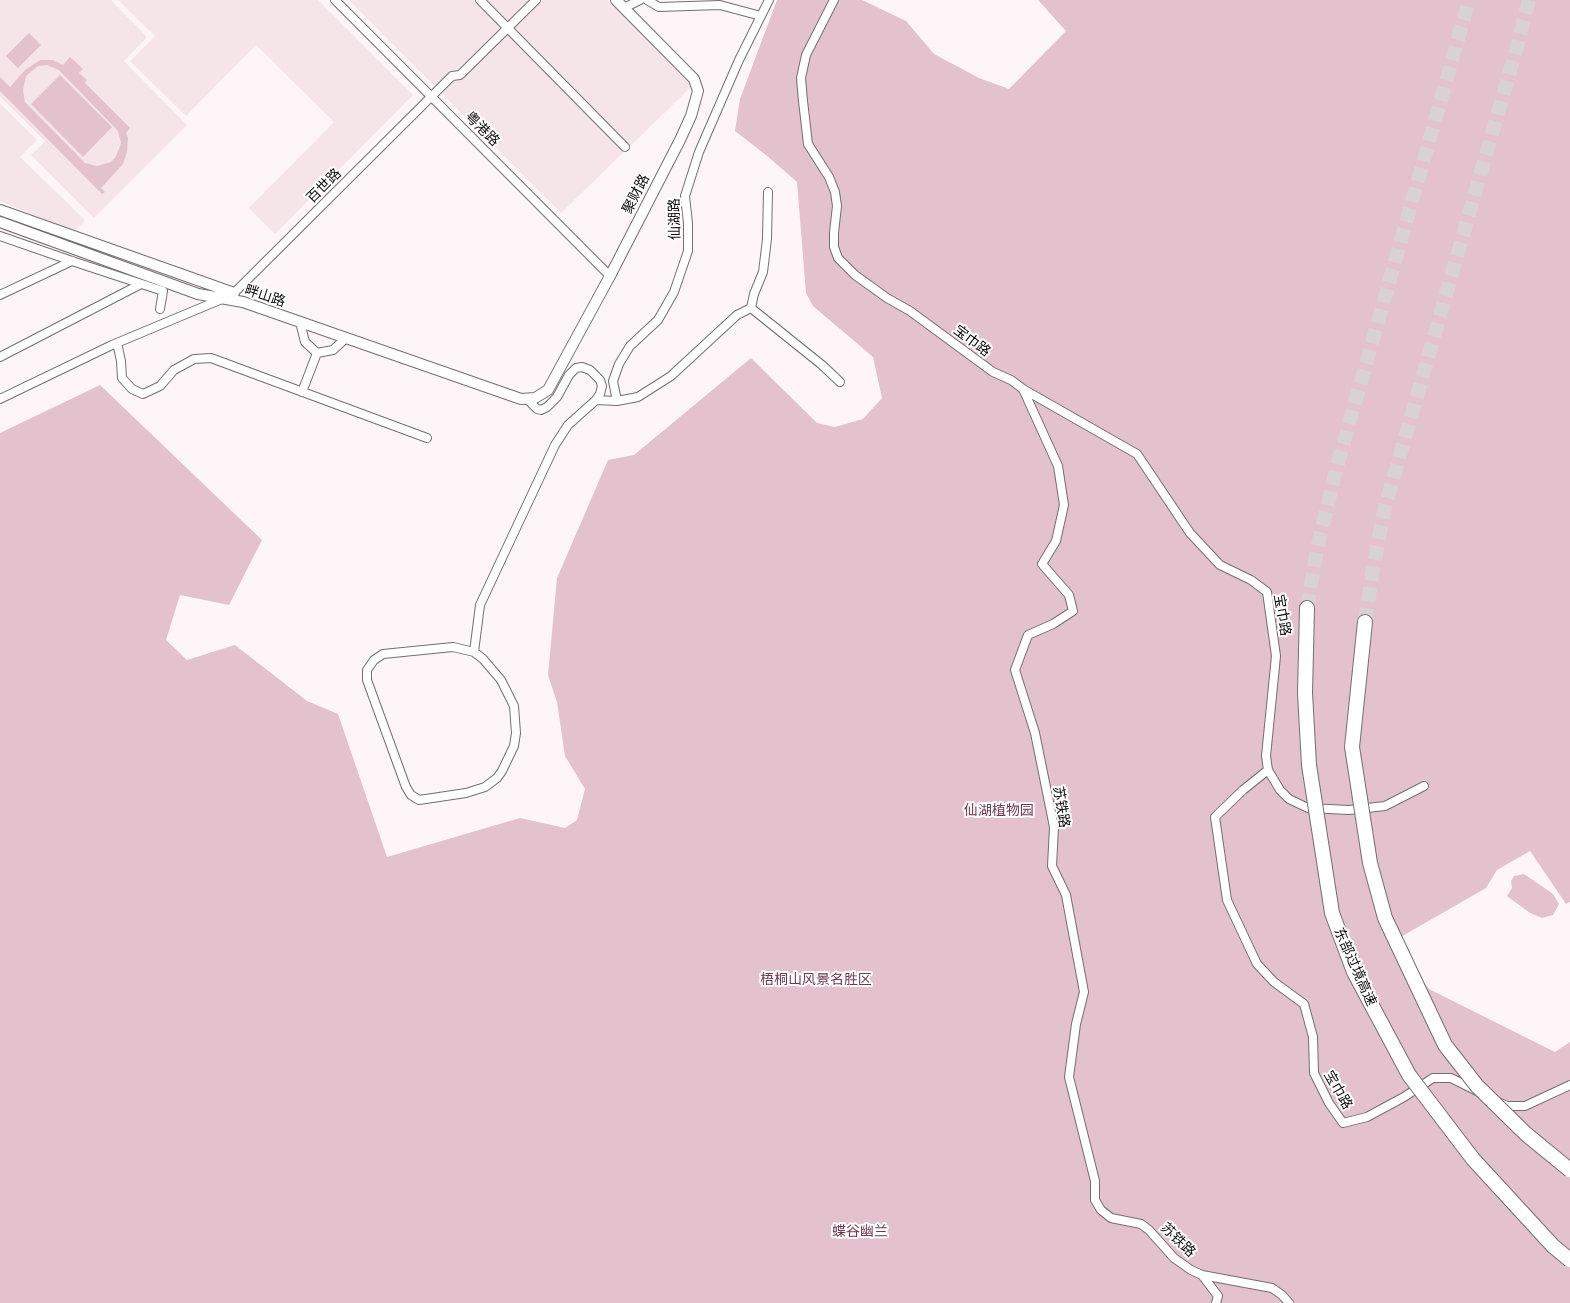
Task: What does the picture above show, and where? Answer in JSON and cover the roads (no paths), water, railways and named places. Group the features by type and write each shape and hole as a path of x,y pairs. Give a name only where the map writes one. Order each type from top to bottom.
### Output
{"highway":[{"name":"东部过境高速","path":"1307,608 1305,693 1309,765 1332,913 1354,972 1409,1076 1473,1159 1553,1246 1570,1260"},
{"path":"1365,622 1352,748 1370,863 1385,918 1445,1045 1477,1086 1526,1134 1570,1170"}],"street":[{"name":"粤港路","path":"335,0 610,276"},
{"path":"480,0 625,147"},
{"name":"百世路","path":"234,293 452,76 460,75 536,0"},
{"name":"聚财路","path":"525,400 535,398 548,390 610,276 680,140 691,116 698,91 694,79 616,0"},
{"path":"624,8 640,0"},
{"path":"646,0 659,7 720,5 761,16"},
{"name":"仙湖路","path":"617,401 613,381 619,364 630,346 658,320 674,292 688,251 688,223 685,196 699,152 739,60 769,0"},
{"name":"宝巾路","path":"834,0 806,55 801,78 808,144 829,178 838,206 834,233 834,247 838,258 855,275 887,298 910,311 993,372 1011,380 1022,389 1137,454 1190,533 1220,565 1251,580 1267,592 1276,656 1266,756 1268,770 1243,790 1215,817 1227,900 1257,964 1274,982 1304,1004 1313,1037 1314,1074 1328,1102 1343,1124 1367,1117 1404,1097 1433,1078 1451,1078 1507,1106 1525,1106 1570,1085"},
{"path":"751,308 754,294 763,272 767,239 768,192"},
{"name":"畔山路","path":"0,210 234,293"},
{"name":"畔山路","path":"0,222 198,294 243,302 525,400"},
{"path":"0,236 163,291 160,309"},
{"path":"0,295 72,261"},
{"path":"0,357 141,284"},
{"path":"0,399 117,343 222,299"},
{"path":"596,400 617,401 638,397 671,376 737,314 751,308"},
{"path":"751,308 822,365 840,382"},
{"path":"300,322 305,342 317,353"},
{"path":"317,353 333,350 346,338"},
{"path":"117,343 122,378 132,389 143,394 160,386 174,370 194,359 211,358 427,438"},
{"path":"302,392 317,353"},
{"path":"474,652 480,605 555,446 568,424 596,400 602,386 600,380 590,370 576,368 547,407 541,410 536,409 525,400"},
{"name":"苏铁路","path":"1022,389 1058,466 1064,505 1056,541 1042,564 1069,595 1073,611 1053,624 1028,636 1015,670 1035,734 1054,828 1052,866 1066,895 1084,992 1076,1024 1069,1077 1095,1181 1095,1200 1101,1210 1111,1218 1141,1224 1181,1264 1202,1275"},
{"path":"453,646 474,652 493,669 514,706 516,719 514,746 497,778 484,787 466,793 419,800 410,795 406,787 367,680 367,670 374,660 383,654 453,646"},
{"path":"1268,770 1280,790 1289,799 1308,808 1349,810 1385,806 1424,786"},
{"path":"1202,1275 1218,1296 1216,1303"},
{"path":"1202,1275 1272,1288 1289,1303"}],"tunnel":[{"path":"1307,608 1317,549 1336,470 1469,0"},
{"path":"1365,622 1384,511 1529,0"}],"park label":[{"name":"仙湖植物园","path":"999,811"},
{"name":"梧桐山风景名胜区","path":"816,980"},
{"name":"蝶谷幽兰","path":"860,1232"}]}
